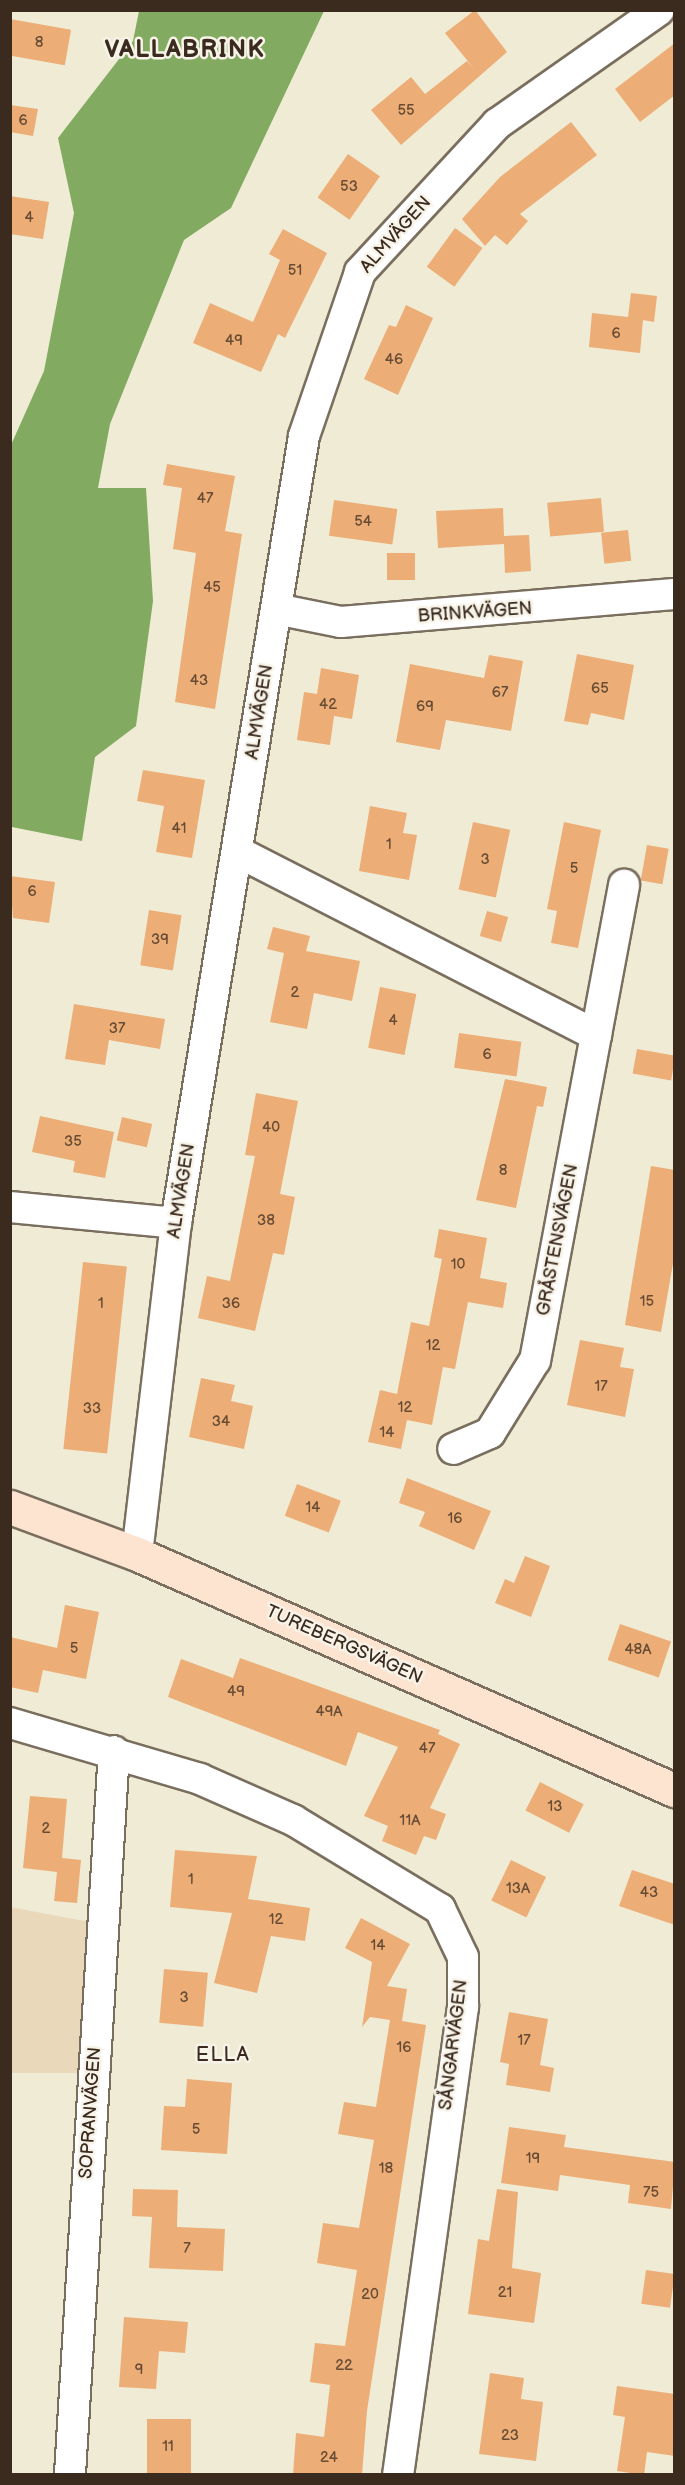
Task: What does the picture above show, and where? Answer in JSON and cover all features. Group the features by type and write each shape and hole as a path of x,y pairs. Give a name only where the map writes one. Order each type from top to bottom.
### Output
{"street":[{"name":"ALMVÄGEN","path":"137,1554 176,1223 304,436 360,272 497,124 659,10"},
{"name":"BRINKVÄGEN","path":"276,609 341,622 675,594"},
{"path":"238,852 596,1035"},
{"name":"GRÅSTENSVÄGEN","path":"453,1449 490,1433 535,1360 624,885"},
{"path":"10,1207 176,1223"},
{"name":"TUREBERGSVÄGEN","path":"10,1507 137,1554 675,1790"},
{"name":"SÅNGARVÄGEN","path":"10,1723 200,1779 292,1820 440,1909 464,1957 463,2007 398,2475"},
{"name":"SOPRANVÄGEN","path":"70,2475 114,1752"}],"shaded area":[{"path":"10,1907 95,1923 83,2073 11,2073"}],"green space":[{"path":"139,11 324,11 231,208 184,240 110,424 98,488 146,488 153,601 136,726 95,757 82,841 12,827 11,445 44,371 74,213 58,138 133,41"}],"building":[{"path":"475,10 507,52 401,145 371,110 411,77 425,94 467,61 475,70 445,33"},
{"path":"10,19 71,30 65,65 10,56"},
{"path":"675,43 675,95 640,122 615,89"},
{"path":"10,105 38,109 33,136 10,132"},
{"path":"571,122 597,155 520,214 528,221 507,245 495,235 485,246 462,219 500,177"},
{"path":"348,154 380,176 350,220 318,197"},
{"path":"10,196 49,202 43,239 10,234"},
{"path":"455,228 483,248 454,287 427,267"},
{"path":"283,229 327,253 285,338 278,334 261,372 193,343 210,303 253,322 280,260 269,254"},
{"path":"631,293 657,296 654,322 643,320 640,353 589,347 592,313 628,317"},
{"path":"406,305 433,318 398,395 364,379 389,325 396,327"},
{"path":"167,464 235,476 225,531 242,534 215,709 175,702 196,553 173,549 182,488 163,485"},
{"path":"601,498 604,532 550,537 547,503"},
{"path":"334,500 397,509 392,545 329,536"},
{"path":"503,508 504,536 529,535 531,571 505,573 504,544 438,548 436,511"},
{"path":"628,530 631,561 604,564 601,533"},
{"path":"387,553 415,553 415,580 387,580"},
{"path":"577,654 634,665 624,720 591,713 588,725 564,721"},
{"path":"489,655 523,661 511,731 446,720 440,750 396,742 410,664 484,678"},
{"path":"321,668 359,675 352,719 334,716 330,745 297,740 304,692 317,694"},
{"path":"143,770 205,780 192,858 156,852 164,806 137,801"},
{"path":"370,806 407,813 403,833 417,835 409,880 359,871"},
{"path":"473,822 510,830 496,897 459,889"},
{"path":"564,822 601,830 578,948 551,943 557,911 547,909"},
{"path":"647,845 669,849 662,884 641,880"},
{"path":"10,876 55,882 49,923 13,918"},
{"path":"149,910 182,915 173,970 140,965"},
{"path":"487,911 508,917 501,942 480,936"},
{"path":"273,927 310,936 306,951 360,961 352,1001 314,993 307,1029 270,1022 284,953 267,949"},
{"path":"380,987 416,994 404,1055 368,1048"},
{"path":"74,1004 165,1019 160,1049 109,1040 105,1065 65,1059"},
{"path":"459,1033 521,1042 517,1076 454,1068"},
{"path":"637,1049 674,1056 671,1080 633,1074"},
{"path":"505,1079 547,1087 543,1107 537,1106 516,1208 476,1200"},
{"path":"256,1093 298,1101 280,1194 295,1197 284,1255 273,1253 255,1331 198,1318 207,1276 230,1281 255,1156 245,1155"},
{"path":"40,1116 114,1132 105,1178 73,1172 75,1161 32,1152"},
{"path":"122,1117 152,1124 147,1147 117,1140"},
{"path":"651,1166 675,1170 675,1252 661,1332 625,1325"},
{"path":"439,1229 487,1238 480,1278 507,1283 503,1308 468,1302 455,1369 443,1367 432,1425 407,1420 401,1449 368,1442 380,1390 397,1394 411,1322 429,1326 442,1259 434,1257"},
{"path":"83,1262 127,1267 107,1454 63,1449"},
{"path":"580,1340 624,1348 620,1367 634,1369 625,1417 567,1405"},
{"path":"201,1378 235,1385 231,1401 253,1406 244,1449 189,1437"},
{"path":"407,1478 491,1511 474,1550 419,1526 425,1512 399,1503"},
{"path":"297,1484 341,1501 329,1533 285,1516"},
{"path":"525,1556 550,1566 531,1617 495,1603 505,1579 514,1583"},
{"path":"65,1605 99,1612 86,1679 43,1670 38,1693 10,1687 10,1637 57,1648"},
{"path":"620,1624 671,1642 659,1678 608,1660"},
{"path":"240,1658 440,1730 438,1734 460,1744 430,1808 446,1814 436,1840 424,1836 416,1855 382,1841 388,1826 364,1816 398,1747 358,1732 346,1766 168,1697 181,1659 233,1678"},
{"path":"540,1782 584,1804 569,1833 525,1811"},
{"path":"30,1796 67,1799 62,1858 81,1860 77,1903 54,1901 57,1872 23,1868"},
{"path":"175,1850 257,1856 248,1899 310,1908 305,1941 271,1936 257,1993 214,1983 232,1913 170,1907"},
{"path":"511,1860 546,1877 526,1918 491,1900"},
{"path":"632,1870 675,1884 675,1925 619,1906"},
{"path":"361,1918 410,1944 387,1986 407,1989 402,2021 426,2025 367,2411 362,2475 293,2475 296,2433 324,2437 330,2385 310,2382 315,2343 345,2346 357,2270 317,2263 323,2223 359,2228 374,2140 338,2134 344,2102 376,2107 390,2020 370,2017 362,2027 372,1962 345,1948"},
{"path":"164,1969 208,1973 203,2027 159,2023"},
{"path":"509,2012 548,2019 540,2065 554,2068 550,2092 506,2085 509,2064 500,2062"},
{"path":"187,2079 232,2083 227,2154 161,2150 164,2106 185,2107"},
{"path":"509,2127 566,2135 564,2147 675,2162 671,2209 628,2203 630,2185 560,2175 558,2191 501,2183"},
{"path":"133,2189 178,2190 177,2227 225,2229 223,2271 149,2268 152,2217 132,2216"},
{"path":"497,2189 518,2192 512,2268 541,2273 534,2323 468,2314 478,2239 489,2241"},
{"path":"646,2270 674,2274 670,2308 641,2304"},
{"path":"124,2317 188,2322 185,2353 159,2351 156,2389 119,2387"},
{"path":"490,2373 524,2378 521,2399 543,2402 536,2461 479,2454"},
{"path":"617,2386 675,2394 675,2456 647,2452 644,2475 617,2471 625,2417 613,2415"},
{"path":"147,2419 191,2419 191,2474 147,2474"}],"district":[{"name":"VALLABRINK","path":"185,50"},
{"name":"ELLA","path":"223,2055"}]}
